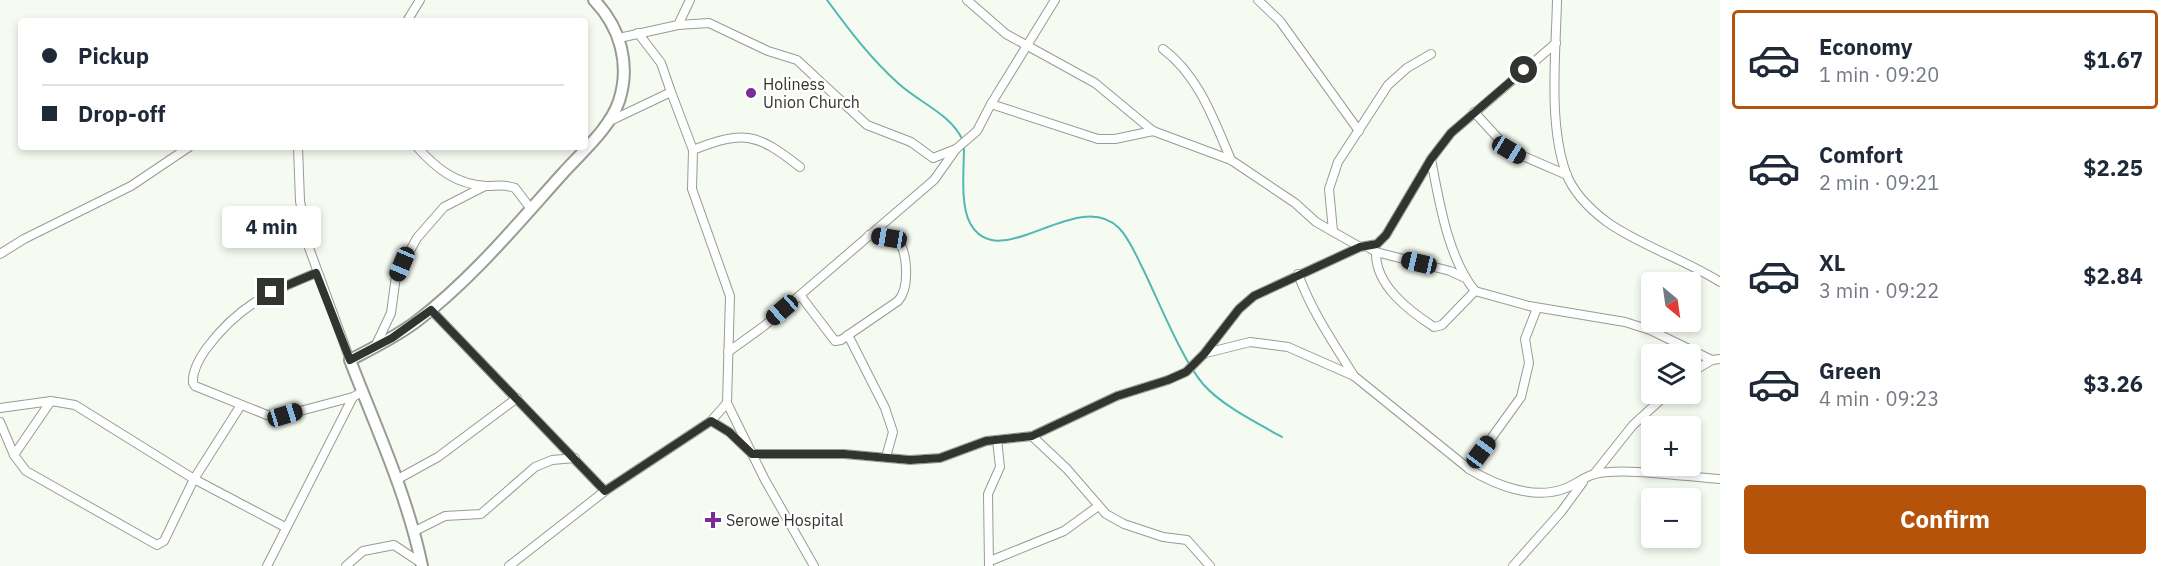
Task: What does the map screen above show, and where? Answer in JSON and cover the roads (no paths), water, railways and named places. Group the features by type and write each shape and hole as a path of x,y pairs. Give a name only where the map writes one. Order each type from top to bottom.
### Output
{"street":[{"path":"409,18 420,0"},
{"path":"588,145 609,121 619,100 624,76 619,38 607,16 594,0"},
{"path":"678,25 690,0"},
{"path":"967,0 1006,34 1095,83 1153,131 1231,160 1296,203 1316,222 1364,247 1450,271 1464,278"},
{"path":"728,352 800,295 934,180 956,149 977,131 990,104 1028,47 1055,0"},
{"path":"1258,0 1280,21 1359,131"},
{"path":"1557,0 1558,138 1567,175 1582,199 1607,222 1720,282"},
{"path":"619,38 678,25 709,23 768,51 797,60 867,125 911,142 933,158 956,149"},
{"path":"638,33 661,63 693,150 692,189 730,296 731,332 728,352 727,404 814,566"},
{"path":"711,421 729,432 752,454 886,457 910,460 940,458 986,441 1032,436 1117,396 1186,372 1204,354 1239,309 1254,296 1298,274 1364,247 1377,244 1386,235 1431,159 1451,133 1556,43"},
{"path":"1163,49 1185,70 1201,93 1231,160"},
{"path":"1333,231 1329,189 1338,162 1395,76 1431,54"},
{"path":"609,121 671,92"},
{"path":"990,104 1098,139 1115,139 1153,131"},
{"path":"1474,112 1509,150 1567,175"},
{"path":"693,150 721,138 760,139 800,167"},
{"path":"0,254 24,239 131,186 185,150"},
{"path":"298,150 302,220 316,273 350,360 358,394 398,479 415,531 422,565"},
{"path":"420,150 445,175 485,186 512,186 531,209"},
{"path":"350,360 431,310 531,209 583,150"},
{"path":"1431,159 1437,194 1457,264 1464,278 1475,291 1537,308 1625,322 1650,330 1716,359"},
{"path":"374,347 391,313 396,276 417,238 444,207 485,186"},
{"path":"800,295 833,340 839,341 897,301 902,295 905,268 901,244 897,239 869,235"},
{"path":"1376,252 1375,263 1389,289 1404,306 1434,327 1442,325 1475,291"},
{"path":"316,273 271,292 233,317 199,359 192,379 195,387 267,415 285,415 358,394"},
{"path":"1298,274 1306,298 1354,376"},
{"path":"1469,469 1521,397 1528,363 1525,339 1537,308"},
{"path":"431,310 605,491"},
{"path":"848,335 885,408 893,432 886,457"},
{"path":"1204,354 1250,342 1280,345 1354,376 1469,469 1486,480 1527,492 1563,489 1590,476 1637,473 1720,479"},
{"path":"1701,367 1716,359"},
{"path":"267,566 285,527 358,394"},
{"path":"398,479 438,458 517,398"},
{"path":"0,408 51,401 75,405 194,479 285,527"},
{"path":"14,455 51,401"},
{"path":"509,566 605,491 711,421 727,404"},
{"path":"1513,566 1633,425 1656,404"},
{"path":"0,422 14,455 26,471 155,545 164,541 194,479 240,405"},
{"path":"1032,436 1067,469 1097,507 1124,524 1163,537 1187,540 1210,566"},
{"path":"997,440 1000,467 988,494 989,563 1005,561 1064,531 1097,507"},
{"path":"415,531 445,516 481,514 535,466 552,460 575,458"},
{"path":"346,566 363,551 394,545 422,565"}],"waterway":[{"path":"827,0 879,65 907,91 951,123 963,141"},
{"path":"964,147 965,206 970,223 983,237 1000,241 1082,217 1102,218 1119,228 1135,252 1186,359 1203,384 1229,406 1282,437"}],"place":[{"name":"Holiness Union Church","path":"751,93"},
{"name":"Serowe Hospital","path":"713,520"}]}
